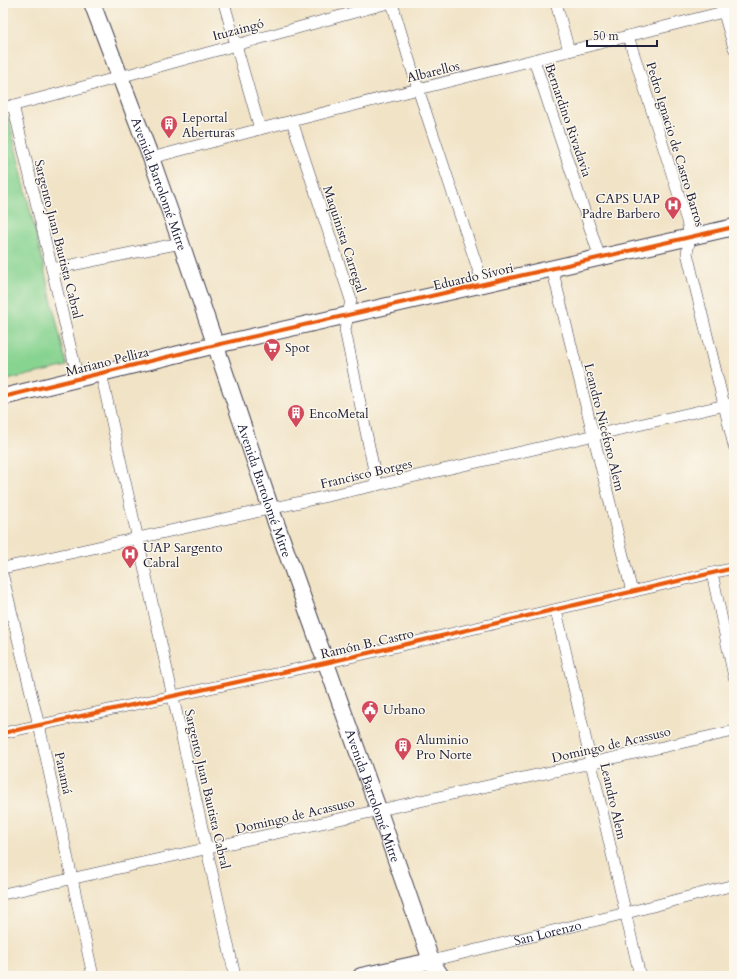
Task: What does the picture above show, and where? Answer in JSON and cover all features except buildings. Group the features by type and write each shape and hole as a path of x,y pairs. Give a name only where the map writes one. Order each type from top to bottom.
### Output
{"main road":[{"name":"Avenida Bartolomé Mitre","path":"92,3 151,158 271,509 379,810 431,961 441,976"},
{"name":"Eduardo Sívori","path":"216,345 734,227"},
{"name":"Mariano Pelliza","path":"3,397 216,345"},
{"name":"San Lorenzo","path":"361,976 431,961"}],"street":[{"path":"224,3 260,129"},
{"name":"Ituzaingó","path":"8,107 388,3"},
{"path":"392,3 418,89 483,284"},
{"name":"Bernardino Rivadavia","path":"556,3 569,51"},
{"path":"722,8 734,48"},
{"name":"Albarellos","path":"151,158 628,36 722,8"},
{"name":"Pedro Ignacio de Castro Barros","path":"628,36 687,220 690,237"},
{"name":"Bernardino Rivadavia","path":"534,60 600,258"},
{"name":"Sargento Juan Bautista Cabral","path":"8,107 52,269 78,379"},
{"name":"Maquinista Carregal","path":"292,121 351,300 345,330 377,485"},
{"path":"690,237 687,253 730,404 734,446"},
{"path":"52,269 181,243"},
{"name":"Leandro Nicéforo Alem","path":"552,268 632,592"},
{"name":"Sargento Juan Bautista Cabral","path":"101,373 235,976"},
{"name":"Francisco Borges","path":"3,568 271,509 730,404"},
{"name":"Ramón B. Castro","path":"3,733 325,663 734,568"},
{"path":"712,573 734,676"},
{"name":"Panamá","path":"3,577 39,725 93,976"},
{"name":"Leandro Alem","path":"556,610 640,976"},
{"name":"Domingo de Acassuso","path":"3,894 734,731"},
{"name":"San Lorenzo","path":"431,961 626,913 734,884"}],"green space":[{"path":"8,116 67,366 3,381 3,117"}],"cycle path":[{"path":"3,397 216,345 734,227"},
{"path":"3,733 325,663 734,568"}],"place":[{"name":"Leportal Aberturas","path":"169,139"},
{"name":"CAPS UAP Padre Barbero","path":"673,220"},
{"name":"Spot","path":"272,362"},
{"name":"EncoMetal","path":"296,428"},
{"name":"UAP Sargento Cabral","path":"130,569"},
{"name":"Urbano","path":"370,724"},
{"name":"Aluminio Pro Norte","path":"403,761"}]}
